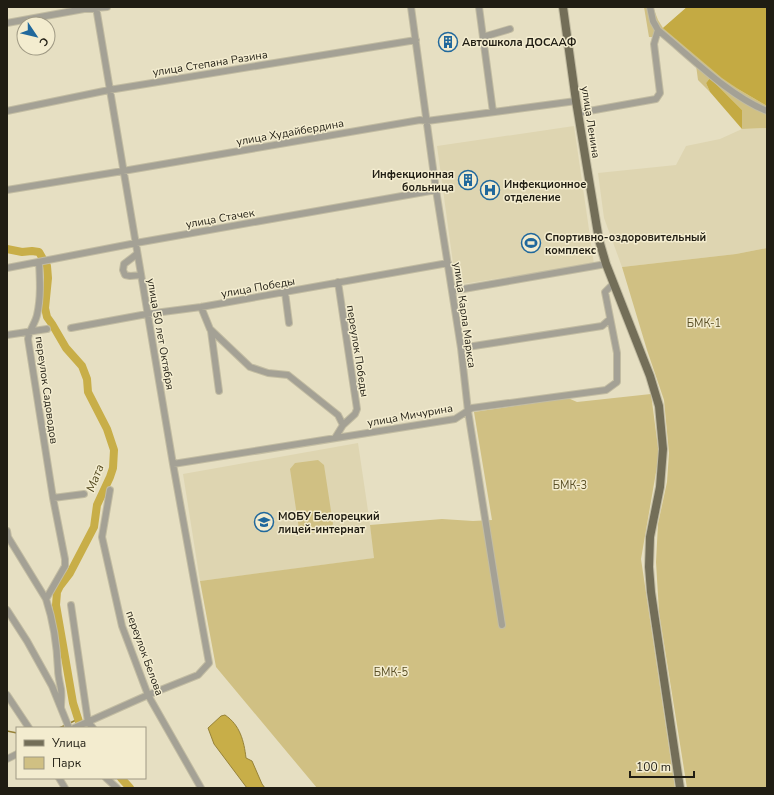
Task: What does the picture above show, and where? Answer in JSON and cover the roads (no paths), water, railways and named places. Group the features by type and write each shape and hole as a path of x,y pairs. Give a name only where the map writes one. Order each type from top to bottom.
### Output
{"main road":[{"name":"улица Ленина","path":"563,7 576,101 599,240 606,264 650,376 660,406 663,449 660,487 650,537 649,567 653,607 680,788"}],"street":[{"path":"7,23 84,9 107,7"},
{"name":"улица Карла Маркса","path":"411,7 436,190 461,348 468,411 502,625"},
{"path":"479,7 493,112"},
{"path":"650,7 652,21 658,30 727,86 754,106 767,111"},
{"name":"улица 50 лет Октября","path":"96,8 173,464 209,663 198,675 148,695"},
{"path":"483,37 510,29"},
{"path":"578,113 656,99 660,93 654,44 658,30"},
{"name":"улица Степана Разина","path":"7,111 109,90 416,40"},
{"name":"улица Худайбердина","path":"7,190 420,120 427,121 576,101"},
{"name":"улица Стачек","path":"7,268 136,243 436,190"},
{"path":"137,254 124,264 123,270 125,275 141,276"},
{"name":"переулок Садоводов","path":"39,262 41,286 36,317 29,332 28,339 53,498 66,559 65,566 46,599"},
{"name":"улица Победы","path":"71,328 148,314 201,307 448,263"},
{"path":"452,291 606,264"},
{"name":"переулок Победы","path":"335,438 343,425 355,414 357,409 338,282"},
{"name":"улица Мичурина","path":"173,464 455,419 472,408 606,390 617,382 617,353 605,292 614,283"},
{"path":"285,292 289,323"},
{"path":"201,307 212,336 219,391"},
{"path":"461,348 602,326 610,319"},
{"path":"7,335 47,329"},
{"path":"210,329 250,367 268,373 288,375 338,415 343,425"},
{"name":"переулок Белова","path":"110,490 102,537 122,626 148,695 201,788"},
{"path":"53,498 84,494"},
{"path":"7,531 8,537 46,599 55,633 61,691 61,708"},
{"path":"71,605 88,722 92,727"},
{"path":"7,610 27,641 52,686 69,726 88,722 148,695"},
{"path":"7,696 28,727"},
{"path":"7,759 16,754"},
{"path":"60,779 65,788"},
{"path":"107,779 117,788"}],"waterway":[{"name":"Мата","path":"7,249 22,252 39,252 47,266 48,278 45,308 47,317 66,348 82,366 87,379 88,392 107,429 114,450 113,468 97,505 94,527 70,573 57,592 56,605 73,703 81,727"},
{"path":"70,723 78,719"},
{"path":"61,727 66,725"},
{"path":"7,731 16,733"},
{"name":"Мата","path":"122,779 130,788"}],"place":[{"name":"Автошкола ДОСААФ","path":"448,42"},
{"name":"Инфекционная больница","path":"468,180"},
{"name":"Инфекционное отделение","path":"490,190"},
{"name":"Спортивно-оздоровительный комплекс","path":"531,243"},
{"name":"МОБУ Белорецкий лицей-интернат","path":"264,522"}],"park label":[{"name":"БМК-1","path":"704,323"},
{"name":"БМК-3","path":"570,485"},
{"name":"БМК-5","path":"391,672"}]}
